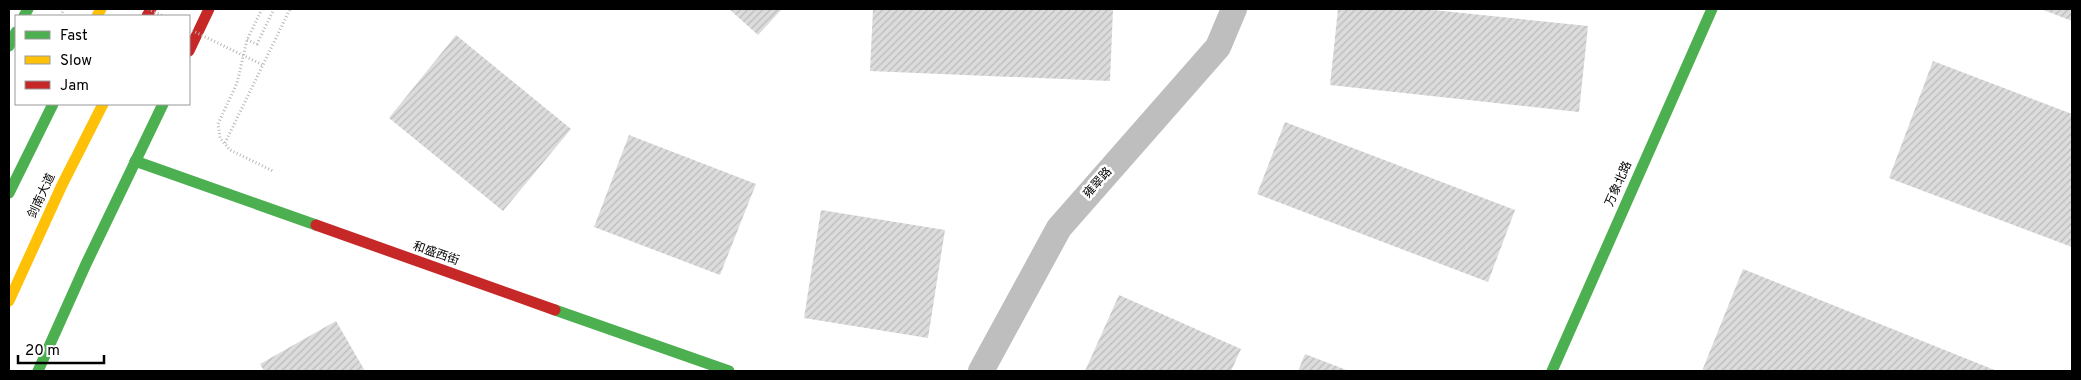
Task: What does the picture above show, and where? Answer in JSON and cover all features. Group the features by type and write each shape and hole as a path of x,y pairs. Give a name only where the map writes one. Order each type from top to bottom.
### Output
{"main road":[{"path":"190,49 209,9"},
{"name":"万象北路","path":"1552,371 1712,9"},
{"path":"9,46 15,34"},
{"path":"9,193 53,105"},
{"name":"剑南大道","path":"9,301 62,185 102,105"},
{"path":"38,371 163,105"},
{"name":"和盛西街","path":"135,161 729,371"}],"street":[{"name":"雍翠路","path":"982,371 1058,228 1218,47 1234,9"}],"path":[{"path":"149,9 161,15"},
{"path":"262,9 247,40 237,83 218,124 220,138 230,150 273,171"},
{"path":"247,40 257,44 274,9"},
{"path":"225,144 290,9"},
{"path":"190,29 263,65"}],"building":[{"path":"729,9 782,9 758,35"},
{"path":"873,9 1113,9 1110,81 870,71"},
{"path":"1338,9 1423,9 1588,26 1579,112 1330,85"},
{"path":"2041,9 2072,9 2072,21"},
{"path":"456,35 571,129 503,211 389,118"},
{"path":"1933,61 2072,114 2072,247 1889,178"},
{"path":"1285,122 1515,210 1488,282 1257,194"},
{"path":"629,135 756,184 720,275 594,227"},
{"path":"821,210 945,230 928,338 804,318"},
{"path":"1743,269 1997,371 1702,371"},
{"path":"1119,295 1241,349 1231,371 1085,371"},
{"path":"336,321 365,371 264,371 260,364"},
{"path":"1305,354 1349,371 1298,371"}],"traffic: fast":[{"path":"25,15 28,9"},
{"path":"1552,371 1712,9"},
{"path":"9,46 15,34"},
{"path":"9,193 53,105"},
{"path":"38,371 86,264 163,105"},
{"path":"135,161 316,225"},
{"path":"555,310 729,371"}],"traffic: slow":[{"path":"98,15 101,9"},
{"path":"9,301 62,185 102,105"}],"traffic: jam":[{"path":"148,15 151,9"},
{"path":"190,49 209,9"},
{"path":"316,225 555,310"}]}
